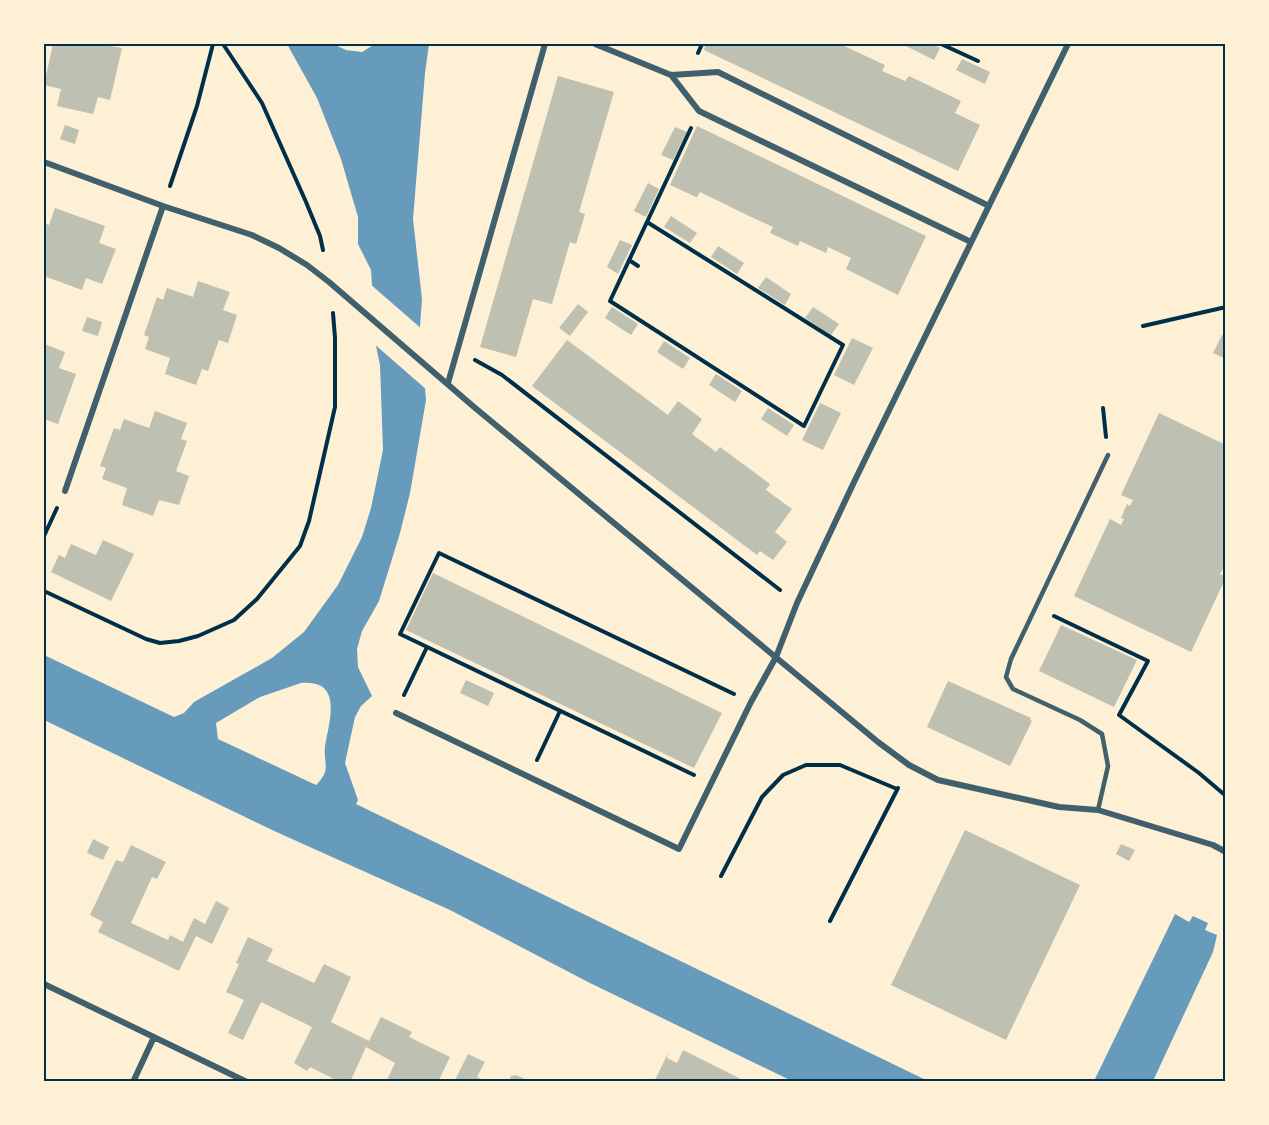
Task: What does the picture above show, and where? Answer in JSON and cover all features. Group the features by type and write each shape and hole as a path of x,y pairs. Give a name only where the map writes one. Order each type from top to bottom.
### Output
{"street":[{"path":"448,383 545,44"},
{"path":"595,44 671,75 718,72 989,206"},
{"path":"396,713 680,849 751,702 776,657 797,603 1068,44"},
{"path":"671,75 699,111 971,242"},
{"path":"44,162 252,235 307,265 474,407 878,742 909,765 938,780 1059,807 1098,810 1213,845 1226,852"},
{"path":"65,491 164,206"},
{"path":"44,984 247,1082"},
{"path":"133,1082 154,1037"}],"lane":[{"path":"1098,810 1108,766 1102,734 1080,720 1013,689 1006,677 1011,658 1108,454"}],"path":[{"path":"164,206 197,106 213,44"},
{"path":"44,591 146,639 160,643 198,636 234,620 257,599 300,546 309,521 334,407 335,338 329,282 320,236 262,103 223,44"},
{"path":"941,44 978,61"},
{"path":"647,222 843,345 804,426 610,301 629,260 699,111"},
{"path":"629,260 638,266"},
{"path":"1143,326 1226,307"},
{"path":"458,350 502,375 797,603"},
{"path":"1103,408 1108,454"},
{"path":"44,536 65,491"},
{"path":"711,784 400,634 439,553 751,702"},
{"path":"1035,607 1148,661 1119,715 1199,773 1226,796"},
{"path":"396,713 427,647"},
{"path":"529,776 560,711"},
{"path":"722,876 762,797 783,775 806,765 840,765 897,789"},
{"path":"830,921 909,765"}],"water":[{"path":"287,44 333,44 346,50 362,52 375,44 429,44 413,219 422,299 420,326 426,400 410,493 400,533 379,601 362,631 357,649 358,667 372,696 361,706 355,717 345,763 358,800 356,804 928,1081 792,1081 590,983 450,910 272,830 44,720 44,655 174,717 184,713 194,702 272,658 304,632 338,585 362,537 371,508 383,450 380,365 376,346 371,270 358,244 358,217 341,159 317,98","holes":["301,683 315,684 329,695 331,704 325,746 326,766 324,775 316,785 218,739 216,723 260,697"]},
{"path":"1175,914 1189,922 1193,916 1208,923 1205,930 1217,935 1213,952 1153,1081 1094,1081"}],"pier":[{"path":"369,283 423,330 427,390 373,343"}],"building":[{"path":"53,44 110,44 110,46 122,48 110,100 98,97 93,114 57,106 61,89 44,85"},
{"path":"706,44 840,44 885,65 882,71 905,81 909,76 961,101 955,113 980,125 958,171 704,50"},
{"path":"908,44 931,44 940,48 934,60 906,46"},
{"path":"962,59 990,72 985,84 956,70"},
{"path":"558,76 614,92 579,212 585,214 576,244 570,242 552,304 533,299 516,357 480,347"},
{"path":"65,125 79,130 75,144 60,139"},
{"path":"697,126 926,236 898,295 846,269 851,258 828,247 826,253 800,241 798,246 770,233 773,227 700,192 696,197 670,185"},
{"path":"675,127 687,132 673,160 661,155"},
{"path":"648,183 659,189 646,217 634,211"},
{"path":"55,208 105,226 99,243 116,249 102,284 86,278 82,290 44,276 44,223 49,225"},
{"path":"671,216 697,233 690,243 664,227"},
{"path":"620,240 632,245 618,274 607,267"},
{"path":"718,246 744,263 737,274 711,257"},
{"path":"766,277 791,294 785,305 758,288"},
{"path":"198,281 230,292 223,310 237,315 228,343 219,340 208,371 202,369 196,385 165,374 170,358 145,349 149,337 144,335 157,297 163,300 167,288 193,297"},
{"path":"578,304 588,312 570,336 559,328"},
{"path":"612,307 638,324 631,335 605,318"},
{"path":"813,307 839,324 831,335 805,318"},
{"path":"87,317 102,322 98,336 82,331"},
{"path":"1222,335 1226,336 1226,359 1213,353"},
{"path":"852,338 873,348 854,385 834,375"},
{"path":"567,340 668,415 678,401 702,419 692,434 716,452 720,447 770,484 766,490 792,509 775,532 787,542 773,560 760,551 757,555 532,386"},
{"path":"664,341 690,358 683,369 657,352"},
{"path":"44,344 65,352 59,368 76,374 58,424 44,419"},
{"path":"716,374 742,391 735,402 709,385"},
{"path":"820,403 841,413 823,450 802,440"},
{"path":"768,408 794,425 787,436 761,419"},
{"path":"155,411 187,423 181,439 187,441 176,471 189,476 179,505 159,500 153,516 122,505 127,488 102,479 106,468 100,466 114,428 120,430 124,419 149,428"},
{"path":"1159,413 1226,445 1226,563 1220,574 1226,577 1191,652 1074,596 1110,519 1121,525 1124,519 1121,518 1127,504 1130,506 1133,500 1121,495"},
{"path":"103,540 134,554 111,601 51,572 59,555 65,558 71,544 96,555"},
{"path":"433,573 722,713 694,768 406,630"},
{"path":"1061,625 1137,660 1114,707 1039,671"},
{"path":"466,680 494,693 488,706 460,693"},
{"path":"948,681 1031,718 1032,721 1010,766 927,727"},
{"path":"965,830 1080,885 1006,1040 891,985"},
{"path":"93,839 109,847 103,860 87,853"},
{"path":"1121,844 1135,850 1129,861 1116,854"},
{"path":"131,845 166,862 157,879 152,877 131,923 168,940 170,935 183,942 194,918 205,924 216,901 229,908 212,944 196,936 179,971 98,932 103,922 90,915 116,860 123,862"},
{"path":"248,937 273,949 267,961 314,983 324,964 351,977 331,1022 369,1041 381,1017 412,1032 409,1037 450,1057 438,1082 386,1082 395,1063 366,1047 350,1082 340,1082 310,1067 307,1071 294,1063 312,1027 261,1002 243,1040 228,1033 244,1000 226,992"},
{"path":"683,1050 747,1082 654,1082 668,1053 667,1058 677,1063"},
{"path":"468,1054 485,1062 477,1077 487,1082 454,1082"},
{"path":"516,1075 531,1082 509,1082 511,1076"}]}
